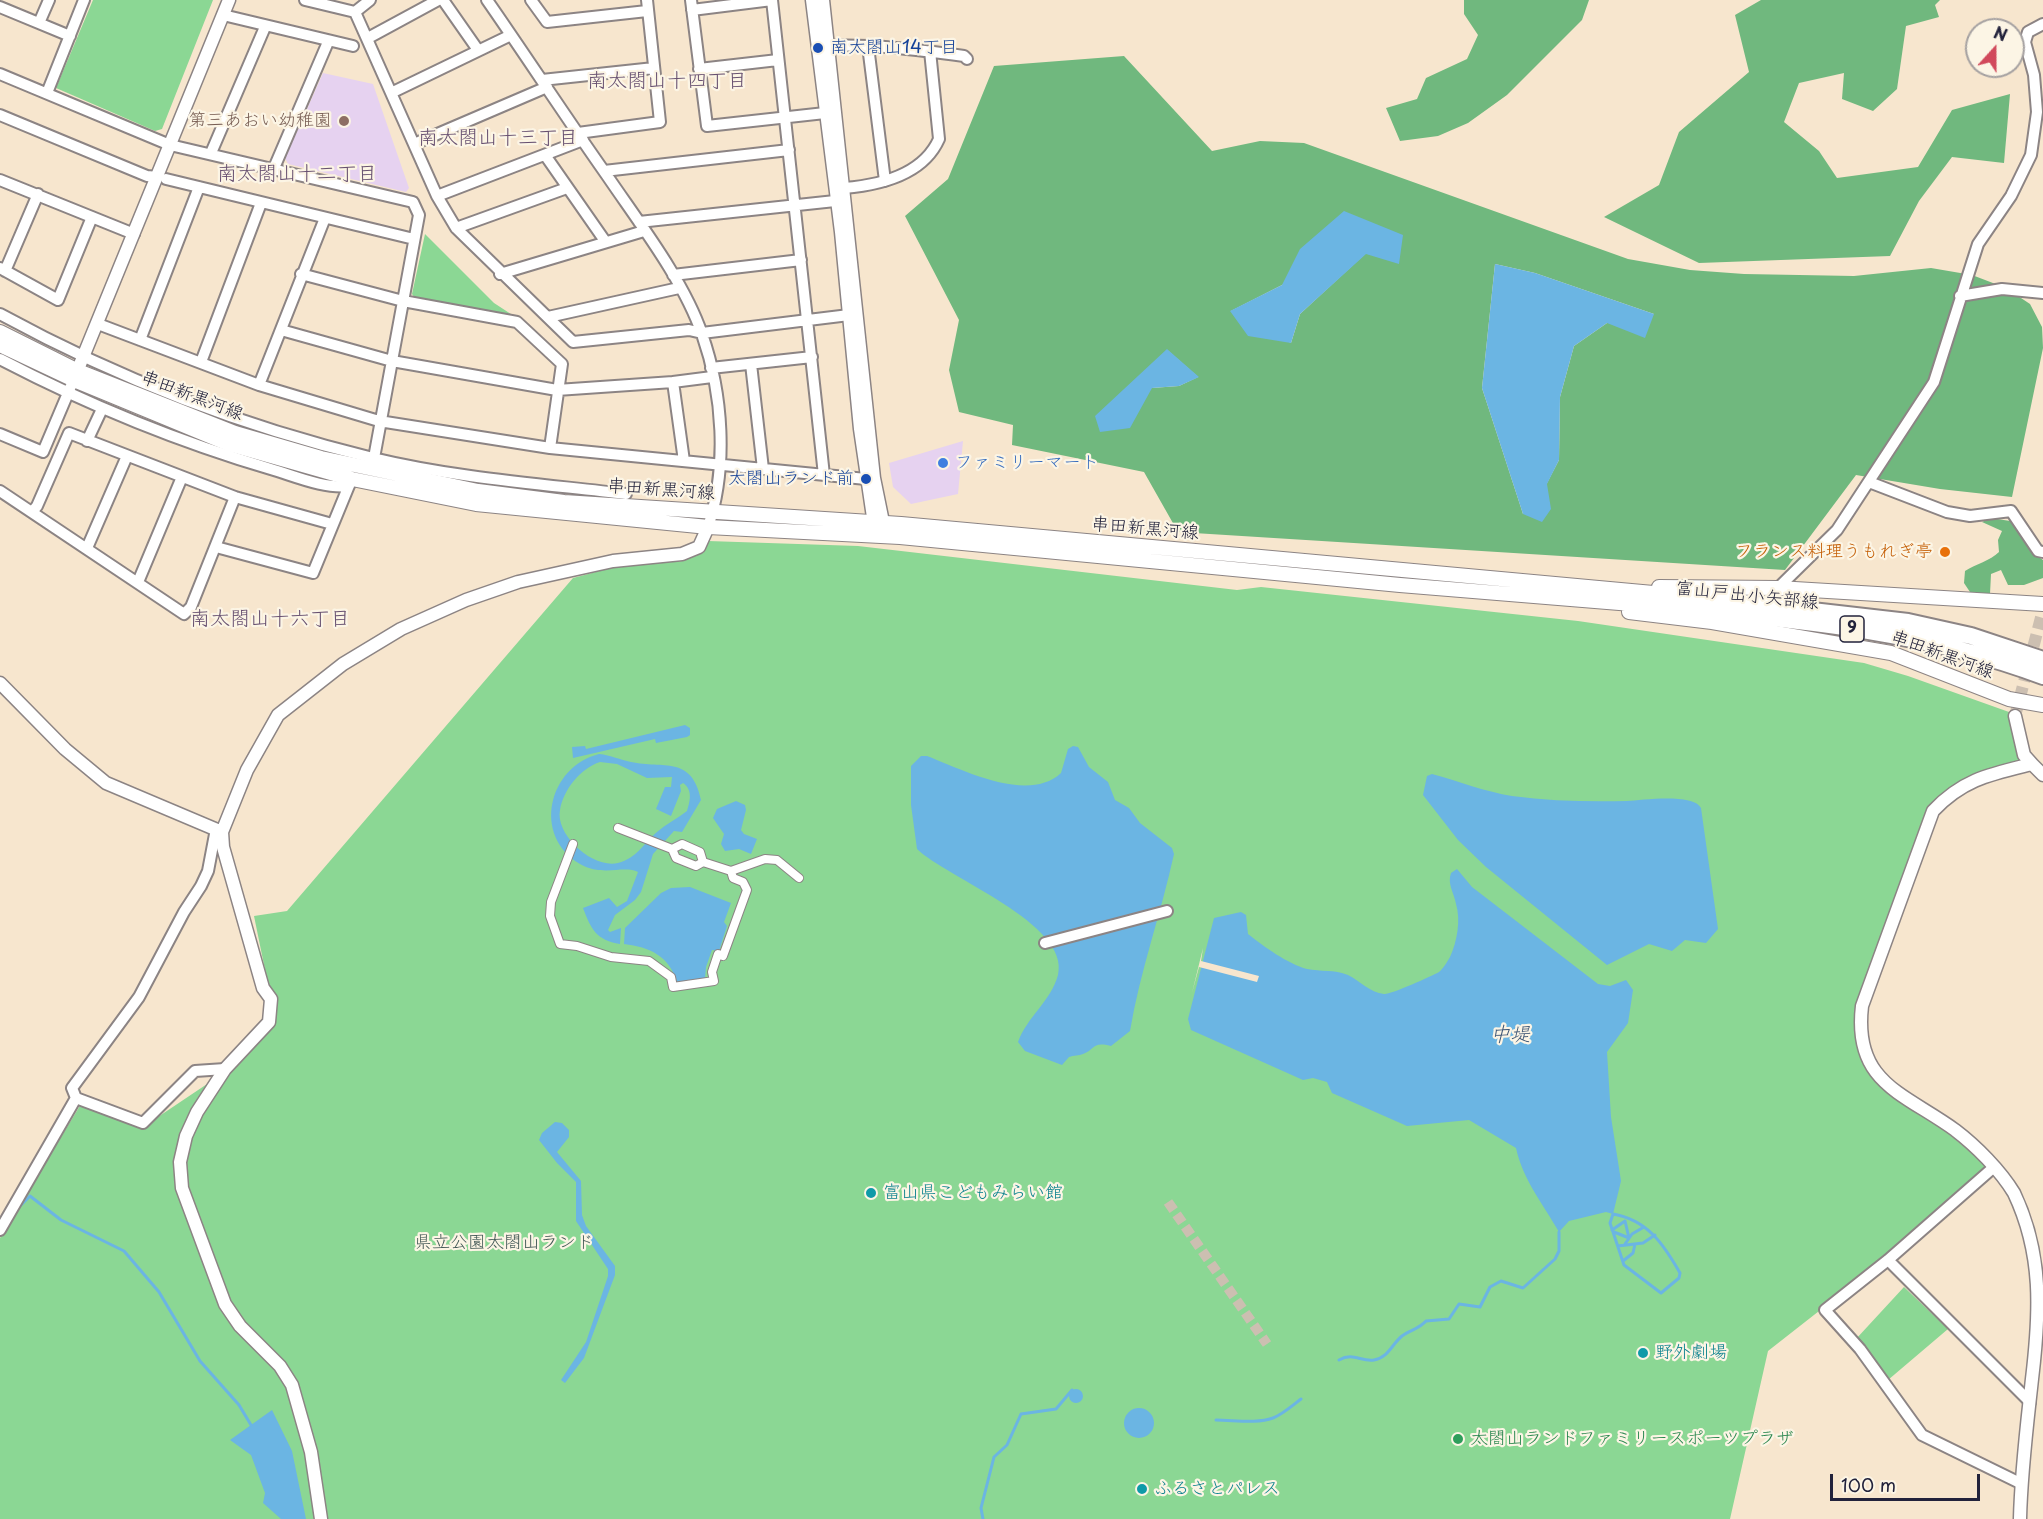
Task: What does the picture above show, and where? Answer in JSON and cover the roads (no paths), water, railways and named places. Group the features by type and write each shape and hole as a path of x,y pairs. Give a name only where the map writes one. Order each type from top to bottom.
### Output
{"main road":[{"name":"串田新黒河線","path":"0,332 73,381 321,458 478,491 564,502 713,511 1400,585 1712,622 1891,653 2009,699 2043,705"},
{"name":"串田新黒河線","path":"0,345 73,381 229,444 350,483 476,504 708,527 880,529 1561,583 1778,588 2043,604"},
{"name":"串田新黒河線","path":"1561,583 1660,600"},
{"name":"串田新黒河線","path":"1400,585 1660,600"},
{"name":"富山戸出小矢部線","path":"1660,600 1908,622 1971,636 2043,660"},
{"name":"富山戸出小矢部線","path":"1660,600 1949,645 2043,676"}],"street":[{"path":"39,23 49,0"},
{"path":"47,93 84,0"},
{"path":"0,434 43,452 134,234 161,178 170,145 229,0"},
{"path":"305,0 355,12 393,92 437,196 456,228 500,274 573,342 689,330 702,333 849,315"},
{"path":"355,12 370,0"},
{"path":"368,38 441,0 478,50"},
{"path":"225,1070 195,1071 143,1123 76,1098 72,1088 139,997 184,912 201,886 208,871 219,831 258,747 278,715 343,664 401,629 466,600 518,582 613,561 682,554 699,547 713,511 720,465 719,417 712,373 702,333 673,275 487,0"},
{"path":"437,196 544,155 581,137 660,122 647,5 547,22 531,0"},
{"path":"824,475 796,205 786,120 778,60 772,0 691,5 707,126 786,120 825,113"},
{"path":"812,0 849,315 857,351 880,529"},
{"path":"823,0 844,188 866,478 880,529"},
{"path":"0,7 70,36"},
{"path":"223,15 265,27 353,46"},
{"path":"1778,588 1837,530 1934,382 1978,244 2011,196 2031,155 2037,111 2034,75 2025,42 2028,32 2043,24"},
{"path":"212,153 265,27"},
{"path":"393,92 511,35"},
{"path":"274,168 328,42"},
{"path":"828,46 868,46 930,51 964,56 967,59"},
{"path":"868,46 885,180"},
{"path":"844,188 885,180 923,164 939,139 930,51"},
{"path":"699,69 778,60"},
{"path":"414,144 544,83 654,68"},
{"path":"0,74 170,145 212,153 413,202 419,215 379,421 374,458"},
{"path":"1,118 147,176 414,239"},
{"path":"604,171 789,150"},
{"path":"544,155 605,242"},
{"path":"0,180 134,234"},
{"path":"140,340 199,187"},
{"path":"456,228 567,188"},
{"path":"38,194 2,270 58,300 92,217"},
{"path":"500,274 605,242 642,227 835,201"},
{"path":"201,362 261,204"},
{"path":"259,385 325,218"},
{"path":"673,275 801,260"},
{"path":"301,274 403,301 517,322 562,364 550,448"},
{"path":"548,317 679,288"},
{"path":"1960,296 2002,289 2043,293"},
{"path":"0,314 83,357 208,408 374,458 484,477 626,494"},
{"path":"98,324 259,385 379,421 550,448 866,478"},
{"path":"281,330 392,361 557,390 673,382 751,364 812,357"},
{"path":"0,359 73,381 102,409 232,458 338,488 350,483"},
{"path":"751,364 763,469"},
{"path":"673,382 684,461"},
{"path":"87,441 102,409"},
{"path":"32,512 37,506 69,433 235,496 332,524"},
{"path":"87,548 127,456"},
{"path":"138,582 182,477"},
{"path":"1869,482 1947,512 1970,516 2011,511 2038,551 2043,552"},
{"path":"216,547 313,573 350,483"},
{"path":"0,491 184,614 192,607 235,496"},
{"path":"0,683 65,749 106,783 219,831"},
{"path":"2015,716 2024,755 2043,776"},
{"path":"2019,1519 2020,1484 2042,1296 2040,1264 2027,1221 2014,1193 1994,1167 1956,1131 1894,1090 1869,1065 1859,1030 1862,1006 1933,811 1950,794 1980,777 2032,764"},
{"path":"618,828 672,849 676,858 696,866 703,862 731,871 765,859 777,860 799,878"},
{"path":"219,831 263,988 271,999 269,1022 225,1070 197,1112 186,1136 180,1162 182,1188 225,1304 240,1326 280,1366 292,1385 311,1452 321,1519"},
{"path":"573,844 551,902 550,916 560,944 577,946 611,957 649,961 671,977 673,987 714,981 712,972 718,954 723,956 747,890 743,882 733,878 731,871"},
{"path":"672,849 682,844 700,852 703,862"},
{"path":"1045,943 1167,911"},
{"path":"0,1230 76,1098"},
{"path":"1994,1167 1888,1260 1825,1310 1860,1349 1922,1435 2020,1484"},
{"path":"1888,1260 2030,1402"}],"water":[{"path":"1344,211 1403,235 1399,264 1366,254 1300,314 1291,343 1248,336 1230,311 1282,285 1300,249"},
{"path":"1495,264 1535,273 1654,314 1645,338 1607,323 1574,346 1560,397 1559,460 1547,484 1551,509 1542,522 1523,514 1482,388"},
{"path":"1167,349 1199,377 1179,386 1152,388 1130,428 1100,432 1095,416"},
{"path":"685,725 690,728 690,735 687,737 656,743 655,739 573,758 572,747 585,746 586,749"},
{"path":"1073,746 1078,747 1089,767 1108,782 1115,800 1129,808 1140,823 1172,848 1174,854 1139,986 1130,1031 1111,1046 1097,1045 1083,1054 1069,1057 1062,1065 1025,1051 1018,1042 1055,984 1058,975 1057,956 1046,938 1027,920 932,861 917,849 911,805 911,766 921,756 927,756 994,781 1013,785 1031,785 1047,782 1061,773 1068,749"},
{"path":"599,754 631,762 675,767 691,776 701,800 682,832 674,831 653,854 641,892 635,900 615,915 608,930 610,932 621,928 620,944 605,940 595,932 583,908 609,898 617,907 627,901 638,872 596,870 580,864 565,852 556,837 551,820 552,803 558,787 568,773 582,761","holes":["600,762 617,764 647,778 672,777 671,787 665,787 656,809 671,816 681,791 680,785 683,783 688,789 690,800 687,811 664,826 635,854 625,861 608,863 598,861 578,848 563,830 560,810 569,788 586,769"]},
{"path":"1432,774 1492,792 1526,798 1627,801 1667,798 1696,803 1701,808 1718,929 1706,943 1685,940 1672,951 1649,944 1607,965 1486,867 1458,840 1423,795 1427,776"},
{"path":"736,801 745,805 746,810 741,830 744,834 757,839 751,854 739,849 725,851 721,844 724,834 713,818 717,809"},
{"name":"中堤","path":"1457,869 1472,887 1598,984 1610,986 1626,980 1633,990 1628,1023 1607,1052 1611,1117 1621,1181 1613,1214 1606,1212 1569,1221 1559,1232 1528,1181 1516,1148 1469,1120 1407,1126 1332,1093 1327,1082 1313,1078 1303,1080 1191,1030 1188,1019 1214,918 1241,912 1246,915 1248,934 1284,959 1307,969 1343,973 1374,991 1388,994 1439,972 1450,957 1455,945 1458,917 1450,877 1451,873"},
{"path":"690,887 731,903 724,922 727,926 719,951 712,950 705,978 677,982 664,959 650,950 624,944 625,928 661,893 671,888"},
{"path":"555,1122 562,1123 569,1130 569,1137 557,1152 581,1181 582,1215 586,1226 615,1266 615,1275 584,1358 565,1383 561,1380 586,1342 608,1276 608,1269 576,1221 576,1182 539,1140 542,1133"},
{"path":"1076,1389 1081,1391 1083,1396 1081,1401 1076,1403 1071,1401 1069,1396 1071,1391"},
{"path":"1139,1408 1150,1412 1154,1423 1150,1434 1139,1438 1128,1434 1124,1423 1128,1412"},
{"path":"272,1410 292,1451 306,1519 281,1519 263,1503 265,1493 251,1455 230,1440"}],"waterway":[{"path":"18,1208 30,1196 61,1220 124,1251 159,1292 200,1361 239,1405 251,1425"},
{"path":"1613,1214 1636,1222 1654,1235 1674,1263 1680,1273 1679,1278 1661,1293 1624,1265 1610,1223 1613,1214"},
{"path":"1612,1230 1625,1221 1629,1238 1614,1232"},
{"path":"1625,1244 1632,1234 1644,1227"},
{"path":"1339,1360 1349,1357 1379,1359 1398,1339 1426,1321 1449,1319 1459,1304 1480,1307 1490,1287 1501,1281 1523,1288 1555,1259 1559,1251 1559,1232"},
{"path":"1618,1246 1643,1243 1655,1235"},
{"path":"1623,1261 1633,1253 1635,1244"},
{"path":"983,1519 981,1508 994,1457 1007,1445 1021,1414 1056,1409 1072,1390"},
{"path":"1216,1420 1267,1420 1301,1399"}],"tunnel":[{"path":"2015,716 2043,610"},
{"path":"1168,1202 1267,1344"}],"place":[{"name":"南太閤山14丁目","path":"818,48"},
{"name":"第三あおい幼稚園","path":"344,121"},
{"name":"ファミリーマート","path":"943,463"},
{"name":"太閤山ランド前","path":"866,479"},
{"name":"フランス料理うもれぎ亭","path":"1945,552"},
{"name":"富山県こどもみらい館","path":"871,1193"},
{"name":"野外劇場","path":"1643,1353"},
{"name":"太閤山ランドファミリースポーツプラザ","path":"1458,1439"},
{"name":"ふるさとパレス","path":"1142,1489"}],"district":[{"name":"南太閤山十四丁目","path":"667,81"},
{"name":"南太閤山十三丁目","path":"498,138"},
{"name":"南太閤山十二丁目","path":"297,174"},
{"name":"南太閤山十六丁目","path":"270,619"}],"park label":[{"name":"県立公園太閤山ランド","path":"504,1243"}]}
